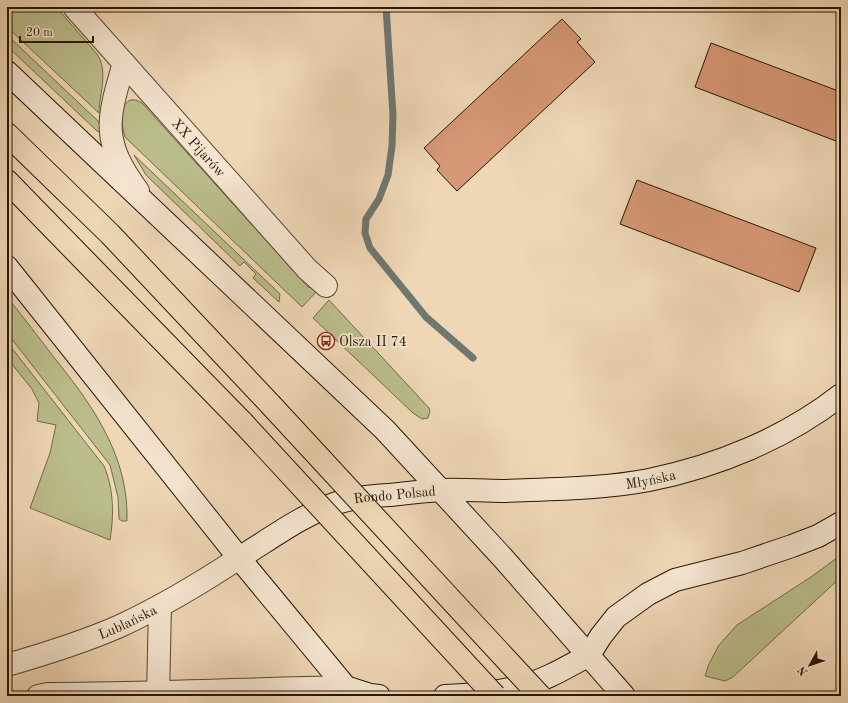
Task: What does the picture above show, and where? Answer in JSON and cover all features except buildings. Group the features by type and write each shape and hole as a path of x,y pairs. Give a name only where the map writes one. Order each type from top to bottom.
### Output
{"main road":[{"name":"XX Pijarów","path":"74,7 307,269 326,286"},
{"path":"124,63 110,114 111,135 115,152 123,168 156,214"},
{"path":"7,72 372,418 442,490"},
{"path":"7,134 110,234 270,404 540,696"},
{"path":"7,181 243,423 495,696"},
{"path":"7,267 240,558 349,691"},
{"name":"Młyńska","path":"442,490 502,491 611,485 649,480 709,464 746,450 788,430 841,395"},
{"name":"Rondo Polsad","path":"240,558 309,515 341,502 373,496 442,490 589,655"},
{"path":"445,696 465,695 519,687 542,679 589,655 601,636 616,617 655,590 675,580 742,562 792,546 818,536 841,523"},
{"name":"Lublańska","path":"7,665 48,653 118,626 160,606 240,558"},
{"path":"159,694 160,606"},
{"path":"589,655 624,696"},
{"path":"38,696 48,694 349,691 380,696"}],"green space":[{"path":"7,7 56,7 97,54 101,61 103,76 99,113 7,27"},
{"path":"7,35 99,122 100,132 97,131 7,46"},
{"path":"130,100 136,100 142,103 309,288 313,284 319,289 302,307 125,137 122,112 126,103"},
{"path":"134,155 280,294 279,302 253,278 256,274 244,262 240,266 146,175"},
{"path":"7,297 70,378 96,415 115,455 122,476 126,498 127,521 122,521 119,519 118,497 110,465 7,333"},
{"path":"329,300 429,408 430,411 428,418 422,419 413,413 313,318"},
{"path":"7,342 104,466 110,484 112,503 110,540 30,508 50,453 56,425 37,421 39,403 32,389 7,358"},
{"path":"841,555 841,577 733,677 725,681 705,676 709,664 719,645 737,625 811,577"}],"waterway":[{"path":"386,7 393,115 392,146 388,175 379,199 366,219 365,233 370,248 426,317 473,358"}],"place":[{"name":"Olsza II 74","path":"326,341"}]}
